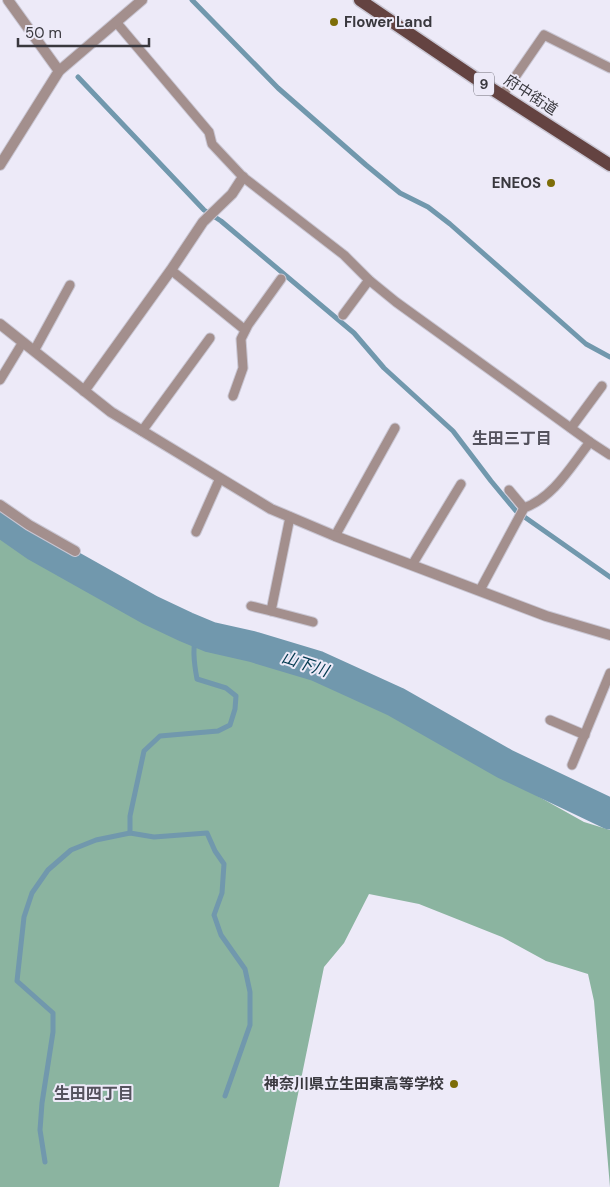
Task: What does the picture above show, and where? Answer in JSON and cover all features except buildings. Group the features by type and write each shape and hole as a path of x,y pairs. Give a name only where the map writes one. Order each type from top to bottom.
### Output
{"main road":[{"name":"府中街道","path":"360,0 610,166"}],"street":[{"path":"8,0 59,71"},
{"path":"0,166 59,71 142,0"},
{"path":"84,391 203,222 232,194 243,177"},
{"path":"0,324 112,412 271,508 335,536 546,616 610,635"},
{"path":"0,505 29,525 75,551"}],"lane":[{"path":"116,22 209,132 212,144 243,177 344,255 369,280 404,308 610,455"},
{"path":"502,96 544,35 610,68"},
{"path":"171,270 245,330"},
{"path":"233,396 243,368 241,340 245,330 280,279"},
{"path":"343,315 369,280"},
{"path":"34,351 70,286"},
{"path":"142,431 210,338"},
{"path":"0,380 23,342"},
{"path":"571,428 602,386"},
{"path":"335,536 395,428"},
{"path":"480,590 524,508 532,505 554,488 590,442"},
{"path":"196,532 220,478"},
{"path":"412,565 460,484"},
{"path":"509,490 524,508"},
{"path":"271,611 290,517"},
{"path":"252,606 313,622"},
{"path":"572,765 610,673"},
{"path":"550,720 585,735"}],"green space":[{"path":"0,531 32,554 145,616 183,633 213,643 253,652 312,673 393,715 584,822 610,830 610,1187 594,1001 588,974 546,961 502,937 419,904 369,894 344,943 324,967 279,1187 0,1187"}],"waterway":[{"path":"192,0 278,88 366,165 400,193 428,207 450,224 586,344 610,357"},
{"path":"78,77 204,210 221,221 354,333 384,368 453,431 516,511 610,577"},
{"name":"山下川","path":"0,521 36,546 150,610 210,637 254,647 317,666 396,702 505,764 610,814"},
{"path":"197,631 194,643 197,679 226,688 236,696 235,709 230,725 218,731 160,736 144,751 130,816 130,833 154,837 207,833 215,851 224,864 222,893 214,915 221,935 245,969 250,992 250,1025 225,1096"},
{"path":"45,1162 40,1130 42,1103 53,1032 53,1013 17,981 24,917 32,893 48,870 71,850 96,840 130,833"}],"place":[{"name":"Flower Land","path":"334,22"},
{"name":"ENEOS","path":"551,183"},
{"name":"神奈川県立生田東高等学校","path":"454,1084"}],"district":[{"name":"生田三丁目","path":"512,438"},
{"name":"生田四丁目","path":"94,1093"}]}
